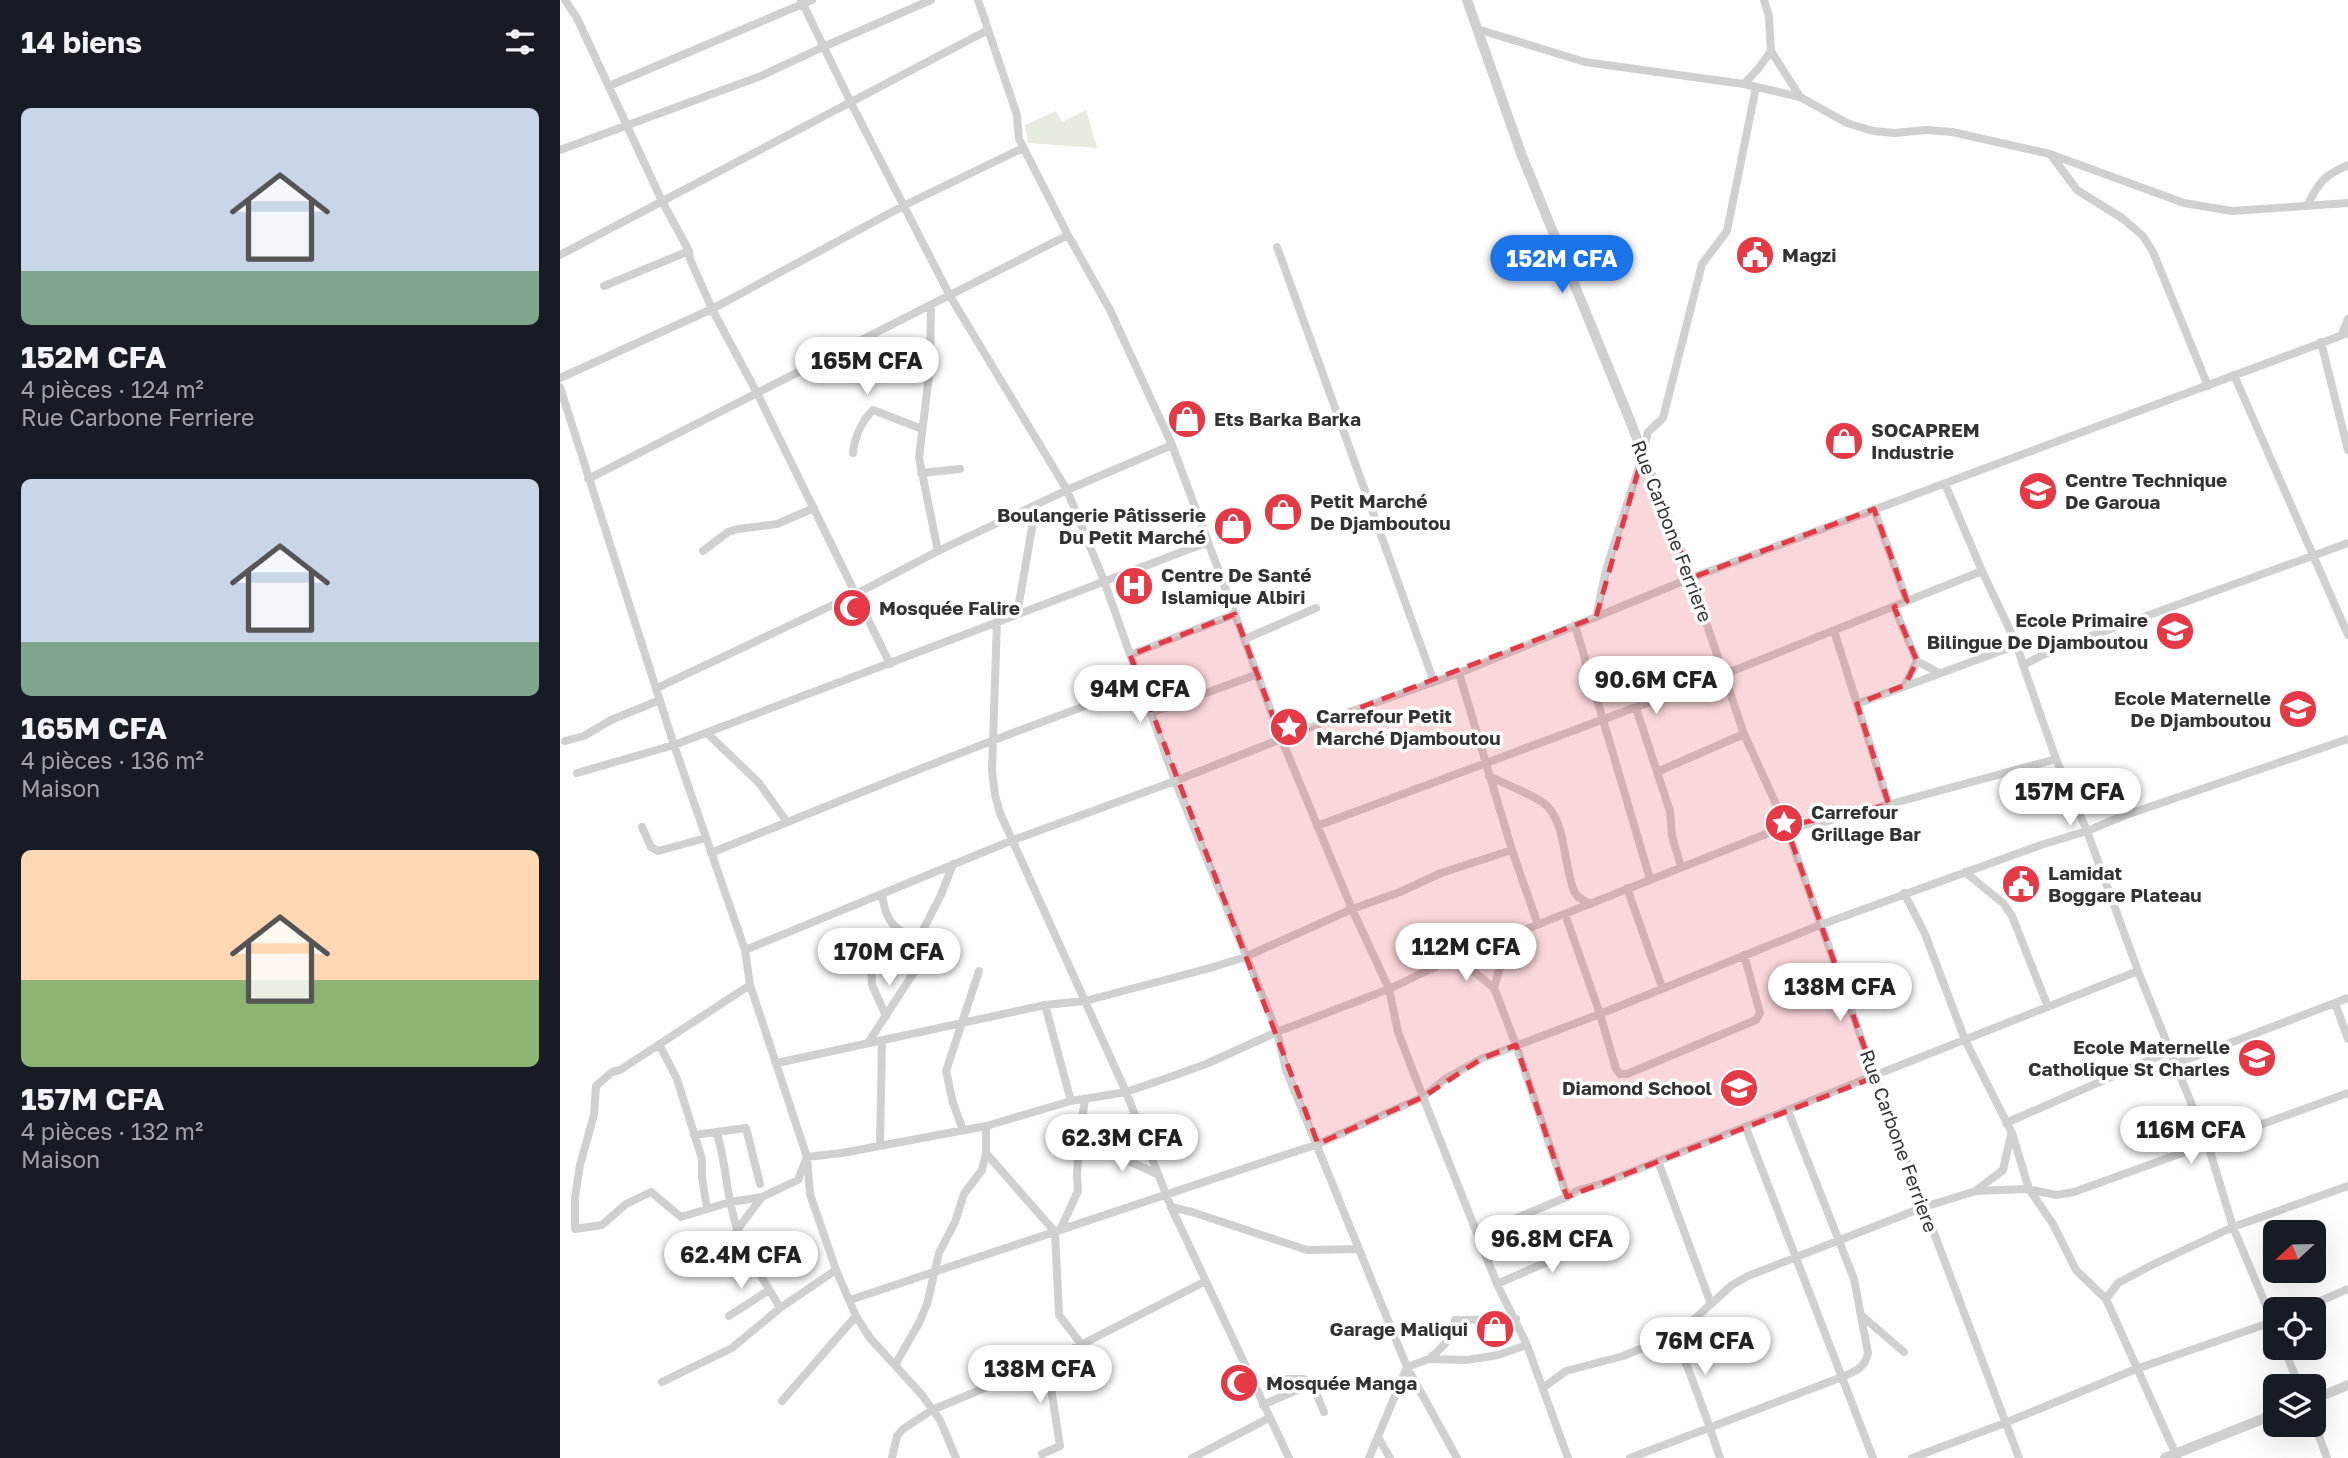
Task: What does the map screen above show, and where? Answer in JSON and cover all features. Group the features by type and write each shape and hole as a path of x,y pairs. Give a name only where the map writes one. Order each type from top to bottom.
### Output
{"street":[{"path":"565,0 577,18 662,201 689,251 712,309 757,393 890,664"},
{"path":"560,150 761,76 931,0"},
{"path":"978,0 1017,116 1019,139 1110,310 1172,445 1281,738 1352,909 1389,989 1398,1032 1497,1284 1516,1319 1544,1387 1568,1458"},
{"name":"Rue Carbone Ferriere","path":"1467,0 1522,156 1691,578 1744,734 1786,827 1875,1077 2019,1458"},
{"path":"1764,0 1769,16 1771,51 1800,97"},
{"path":"609,86 806,1 823,47 950,296 1066,490 1104,581 1175,781 1277,1032 1286,1070 1318,1144 1357,1249 1406,1367 1457,1458"},
{"path":"1477,29 1585,62 1744,84 1800,97 1847,123 1874,131 1952,132 2050,154 2184,203 2232,211 2348,203"},
{"path":"560,255 988,30"},
{"path":"1744,84 1771,51"},
{"path":"1596,617 1606,570 1648,432 1662,418 1702,264 1727,231 1756,87"},
{"path":"560,378 712,309 905,205 1023,148"},
{"path":"2050,154 2077,190 2122,218 2143,236 2153,251 2208,386"},
{"path":"2307,206 2318,183 2328,174 2348,165"},
{"path":"588,479 1068,235"},
{"path":"1278,247 1434,682"},
{"path":"604,286 689,251"},
{"path":"931,305 930,367 919,457 938,551"},
{"path":"745,950 1013,840 1459,673 1691,578 2345,333 2348,319"},
{"path":"2321,342 2348,450"},
{"path":"2234,375 2348,635"},
{"path":"560,387 674,746 745,950 750,985 807,1157 810,1194 836,1270 856,1317 870,1338 940,1420 956,1458"},
{"path":"853,453 855,436 873,410 922,429"},
{"path":"657,688 856,594 938,551 1066,490 1172,445"},
{"path":"921,473 960,470"},
{"path":"1945,484 2017,645 2056,759 2087,831 2138,971 2208,1145 2233,1227 2263,1297"},
{"path":"1017,614 1036,505"},
{"path":"703,551 728,532 777,524 814,508"},
{"path":"1874,509 1907,601"},
{"path":"577,773 674,746 1208,542"},
{"path":"2023,664 2055,649 2348,543"},
{"path":"1317,827 1725,674 1982,571"},
{"path":"1894,607 1917,661 1939,673"},
{"path":"1245,639 1316,608"},
{"path":"1130,655 1235,614"},
{"path":"997,621 993,742 995,795 1000,813 1126,1091 1171,1207 1289,1458"},
{"path":"1575,625 1650,878"},
{"path":"1834,631 1889,806"},
{"path":"1857,704 2017,645"},
{"path":"1905,685 1917,661"},
{"path":"1459,673 1512,850 1538,925"},
{"path":"1151,713 1258,674"},
{"path":"711,853 932,763 1141,686"},
{"path":"565,741 584,736 611,720 660,700"},
{"path":"1636,708 1670,811 1672,836 1681,867"},
{"path":"707,733 759,783 787,822"},
{"path":"1657,772 1744,734"},
{"path":"850,1300 1265,1164 1318,1144 1423,1097 1445,1079 1481,1059 1600,1014 1662,987 1904,893 2348,739"},
{"path":"807,1157 986,1126 1071,1101 1126,1091 1206,1065 1277,1032 1389,989 1456,957 1650,878 1786,827 1817,824 1889,806 2056,759"},
{"path":"1489,776 1549,807 1557,823 1574,891 1578,897 1590,904"},
{"path":"642,828 651,847 658,851 706,838"},
{"path":"777,1063 1045,1005 1085,1001 1210,968 1245,957 1441,873 1512,850"},
{"path":"868,1044 919,966 923,930 953,864"},
{"path":"1965,872 2004,904 2012,916 2048,1007"},
{"path":"1626,888 1662,987"},
{"path":"1904,893 1924,934 1965,1040 2012,1133 2029,1189 2053,1224 2076,1270 2106,1299 2176,1456"},
{"path":"882,894 884,909 890,921 899,931 922,939"},
{"path":"1565,914 1616,1069 1620,1074 1627,1074 1756,1020 1760,1013 1758,1001 1744,955"},
{"path":"1494,988 1509,936"},
{"path":"1456,957 1494,988 1567,1197"},
{"path":"871,964 872,985 887,1017"},
{"path":"963,1130 946,1071 979,971"},
{"path":"1478,1234 1579,1190 1746,1128 2138,971"},
{"path":"750,985 620,1070 612,1072 596,1086 594,1115 580,1165 575,1197 575,1229 603,1225 626,1204 651,1192 681,1217 730,1202 762,1197 798,1180 807,1157"},
{"path":"2175,1064 2348,998"},
{"path":"2335,1003 2348,1039"},
{"path":"1045,1005 1071,1101"},
{"path":"880,1145 882,1041"},
{"path":"659,1044 677,1079 702,1159 707,1209"},
{"path":"2006,1123 2170,1051"},
{"path":"1544,1387 1566,1371 1623,1356 1674,1335 1732,1285 1748,1276 1924,1208 1976,1191 2029,1189 2057,1195 2074,1192 2348,1093"},
{"path":"1081,1344 1059,1315 1057,1231 1078,1191 1084,1100"},
{"path":"1630,1458 1842,1377 1866,1363 1868,1353 1854,1279 1788,1111"},
{"path":"895,1365 927,1304 939,1252 955,1222 964,1194 982,1170 986,1153 986,1126"},
{"path":"694,1135 746,1128 760,1184"},
{"path":"1746,1128 1873,1458"},
{"path":"1976,1191 2003,1170 2012,1133"},
{"path":"717,1134 723,1151 737,1230 780,1308"},
{"path":"1101,1147 1157,1174"},
{"path":"986,1153 1057,1231"},
{"path":"1658,1161 1711,1304"},
{"path":"2106,1299 2118,1283 2233,1227 2348,1186"},
{"path":"737,1230 762,1197"},
{"path":"1171,1207 1307,1250 1357,1249"},
{"path":"1497,1284 1595,1241"},
{"path":"662,1381 732,1348 780,1308 836,1270"},
{"path":"892,1458 897,1436 932,1409 1047,1362 1206,1280"},
{"path":"2326,1299 2348,1289"},
{"path":"729,1316 769,1290"},
{"path":"1862,1316 1903,1352"},
{"path":"782,1401 856,1317"},
{"path":"1429,1359 1446,1344 1453,1331 1454,1321 1516,1319"},
{"path":"1912,1458 2136,1369 2263,1327"},
{"path":"1674,1335 1720,1458"},
{"path":"1406,1367 1429,1359 1467,1360 1498,1355 1527,1345"},
{"path":"1042,1454 1060,1446 1047,1362"},
{"path":"1370,1458 1406,1367"},
{"path":"1272,1379 1303,1379 1312,1383 1324,1412"},
{"path":"1263,1405 1312,1383"},
{"path":"2326,1394 2348,1385"},
{"path":"1192,1458 1269,1418"},
{"path":"2165,1458 2176,1456 2263,1419"},
{"path":"2319,1437 2327,1458"},
{"path":"1379,1439 1390,1458"}],"highlighted area":[{"path":"1643,454 1691,578 1874,509 1907,601 1894,607 1917,661 1905,685 1857,704 1889,805 1786,826 1875,1077 1567,1197 1516,1045 1481,1059 1423,1097 1318,1144 1130,655 1235,614 1281,738 1596,617"}],"shaded area":[{"path":"1086,110 1097,148 1028,143 1025,125 1056,111 1062,122"}],"place":[{"name":"Magzi","path":"1755,255"},
{"name":"Ets Barka Barka","path":"1187,419"},
{"name":"SOCAPREM Industrie","path":"1844,441"},
{"name":"Centre Technique De Garoua","path":"2038,491"},
{"name":"Petit Marché De Djamboutou","path":"1283,512"},
{"name":"Boulangerie Pâtisserie Du Petit Marché","path":"1233,526"},
{"name":"Centre De Santé Islamique Albiri","path":"1134,586"},
{"name":"Mosquée Falire","path":"852,608"},
{"name":"Ecole Primaire Bilingue De Djamboutou","path":"2175,631"},
{"name":"Ecole Maternelle De Djamboutou","path":"2298,709"},
{"name":"Carrefour Petit Marché Djamboutou","path":"1289,727"},
{"name":"Carrefour Grillage Bar","path":"1784,823"},
{"name":"Lamidat Boggare Plateau","path":"2021,884"},
{"name":"Ecole Maternelle Catholique St Charles","path":"2257,1058"},
{"name":"Diamond School","path":"1739,1088"},
{"name":"Garage Maliqui","path":"1495,1329"},
{"name":"Mosquée Manga","path":"1239,1383"}]}
